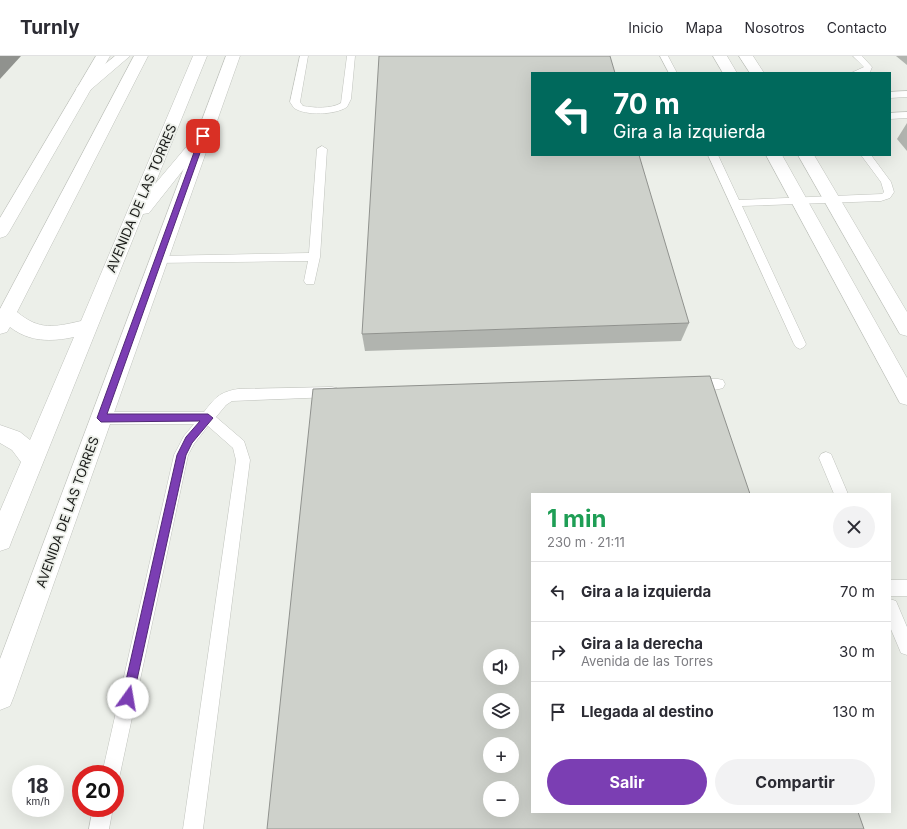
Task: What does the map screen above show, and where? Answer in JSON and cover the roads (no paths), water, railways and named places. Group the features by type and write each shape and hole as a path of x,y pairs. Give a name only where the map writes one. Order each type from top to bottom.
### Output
{"main road":[{"path":"0,232 103,56"},
{"path":"83,89 123,56"},
{"path":"88,327 56,332 34,332 4,321 141,56"},
{"name":"AVENIDA DE LAS TORRES","path":"0,540 128,227 200,56"},
{"name":"AVENIDA DE LAS TORRES","path":"0,696 233,56"},
{"path":"720,56 729,72"},
{"path":"746,56 755,72"},
{"path":"128,227 203,136"},
{"path":"775,156 907,397"},
{"path":"807,156 907,329"},
{"path":"0,434 14,438 24,447 33,461"}],"lane":[{"path":"304,56 295,102 297,106 308,110 339,108 344,105 347,99 351,56"},
{"path":"664,56 672,72"},
{"path":"857,56 868,67 867,70 859,72"},
{"path":"891,95 907,94"},
{"path":"891,116 907,116"},
{"path":"310,281 314,256 322,149"},
{"path":"713,156 800,344"},
{"path":"735,203 833,201 881,198 886,196 889,192 886,182 867,156"},
{"path":"158,260 314,256"},
{"path":"679,384 718,384"},
{"path":"113,765 181,455 189,440 221,401 228,396 238,394 348,392"},
{"path":"101,418 208,418 239,445 243,460 194,829"},
{"path":"826,458 842,493"},
{"path":"891,588 907,588"},
{"path":"891,609 907,646"},
{"path":"99,829 101,817"}]}
